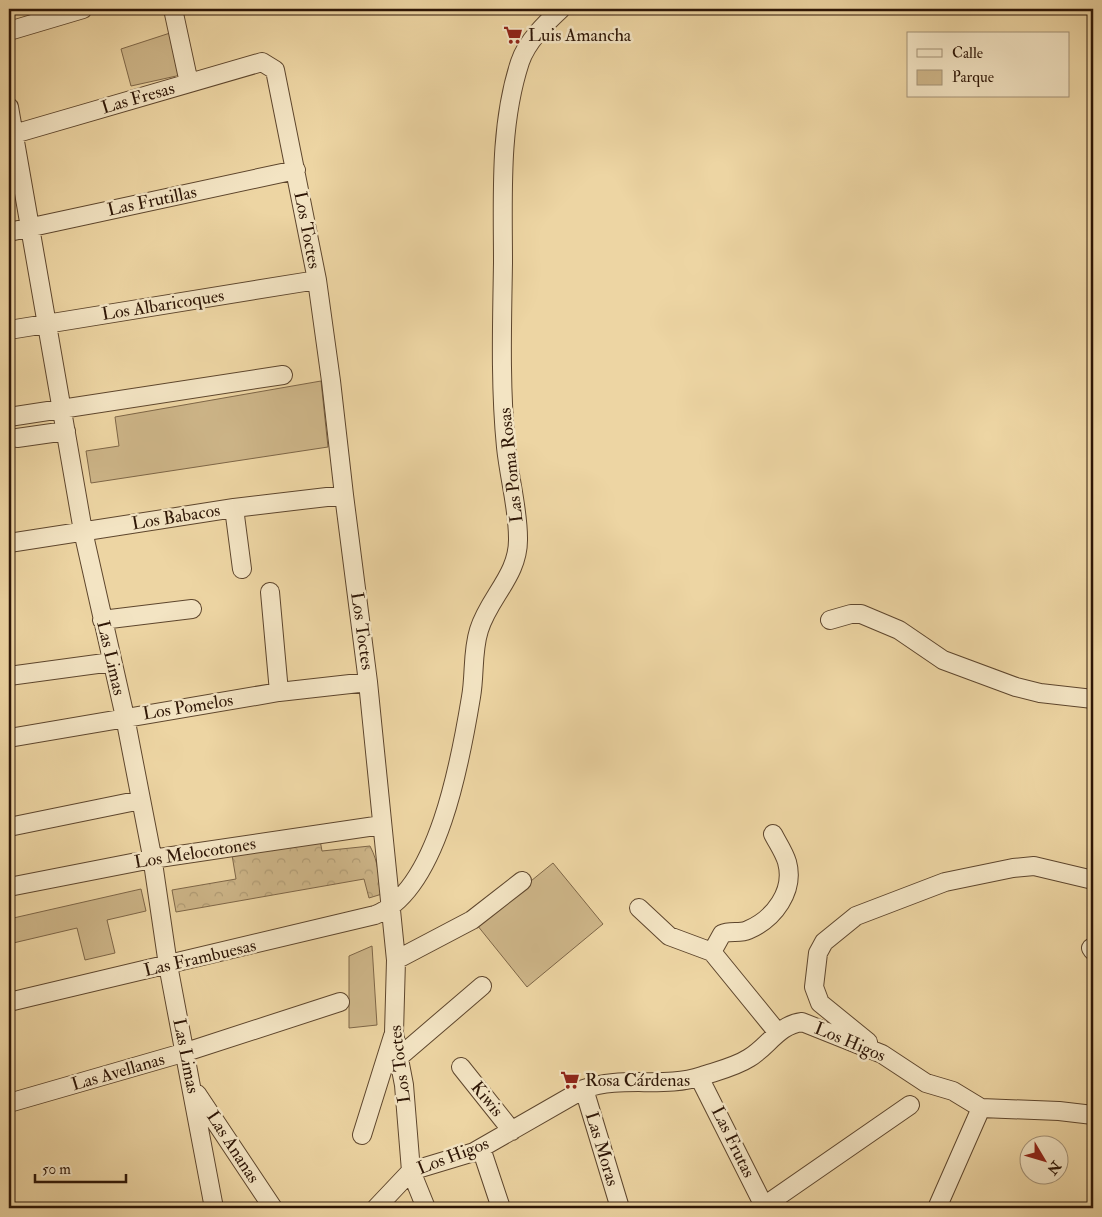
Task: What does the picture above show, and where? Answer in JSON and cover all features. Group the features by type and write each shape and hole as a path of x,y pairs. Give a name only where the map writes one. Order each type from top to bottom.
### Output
{"street":[{"path":"9,31 83,9"},
{"path":"173,9 189,83"},
{"name":"Las Poma Rosas","path":"390,909 411,885 423,866 441,826 471,695 479,631 484,616 512,571 517,555 518,537 506,446 502,360 503,172 509,107 521,59 536,35 561,9"},
{"name":"Las Fresas","path":"14,134 262,62"},
{"name":"Los Toctes","path":"262,62 275,70 317,280 332,381 344,495 368,682 396,960 394,1033 404,1086 411,1172 426,1208"},
{"name":"Las Limas","path":"9,107 83,531 125,717 152,859 168,965 193,1087 214,1208"},
{"name":"Las Frutillas","path":"9,232 296,170"},
{"name":"Los Albaricoques","path":"9,330 317,280"},
{"path":"9,417 283,375"},
{"path":"17,438 66,431"},
{"name":"Los Babacos","path":"9,543 234,508 344,495"},
{"path":"234,508 242,569"},
{"path":"270,592 279,692"},
{"path":"102,620 192,609"},
{"path":"830,620 851,614 861,614 899,630 943,660 1040,693 1093,699"},
{"path":"9,676 112,662"},
{"name":"Los Pomelos","path":"9,738 279,692 368,682"},
{"path":"9,827 141,800"},
{"name":"Los Melocotones","path":"9,887 152,859 382,825"},
{"path":"712,952 722,934 747,931 764,921 777,909 785,896 788,877 787,862 773,834"},
{"path":"882,1054 820,1003 815,995 814,987 818,953 833,932 856,916 945,882 1013,868 1034,866 1093,880"},
{"path":"396,960 472,920 522,881"},
{"path":"639,908 669,936 712,952 778,1033"},
{"name":"Las Frambuesas","path":"9,1002 358,921 390,909"},
{"path":"398,1058 482,986"},
{"name":"Las Avellanas","path":"9,1103 186,1052 340,1002"},
{"name":"Los Higos","path":"376,1208 411,1172 482,1148 584,1089 597,1084 613,1082 669,1081 699,1077 750,1058 778,1033 794,1023 802,1022 882,1054 926,1083 952,1091 981,1108 1059,1111 1093,1115"},
{"path":"362,1135 394,1033"},
{"name":"Kiwis","path":"461,1067 512,1132"},
{"name":"Las Frutas","path":"699,1077 765,1207"},
{"name":"Las Ananas","path":"193,1087 273,1208"},
{"name":"Las Moras","path":"584,1089 620,1208"},
{"path":"765,1207 910,1105"},
{"path":"937,1208 981,1108"},
{"path":"482,1148 501,1208"}],"green space":[{"path":"170,33 181,75 131,86 121,49"},
{"path":"321,381 328,447 91,483 86,451 119,446 115,417"},
{"path":"320,840 322,851 370,846 377,864 382,894 369,898 364,879 176,912 172,890 236,879 232,855"},
{"path":"553,863 603,924 527,987 477,925"},
{"path":"141,889 146,911 107,920 115,953 85,960 77,928 9,944 9,919"},
{"path":"372,946 377,1025 349,1028 349,956"}],"place":[{"name":"Luis Amancha","path":"513,35"},
{"name":"Rosa Cárdenas","path":"570,1080"}]}
